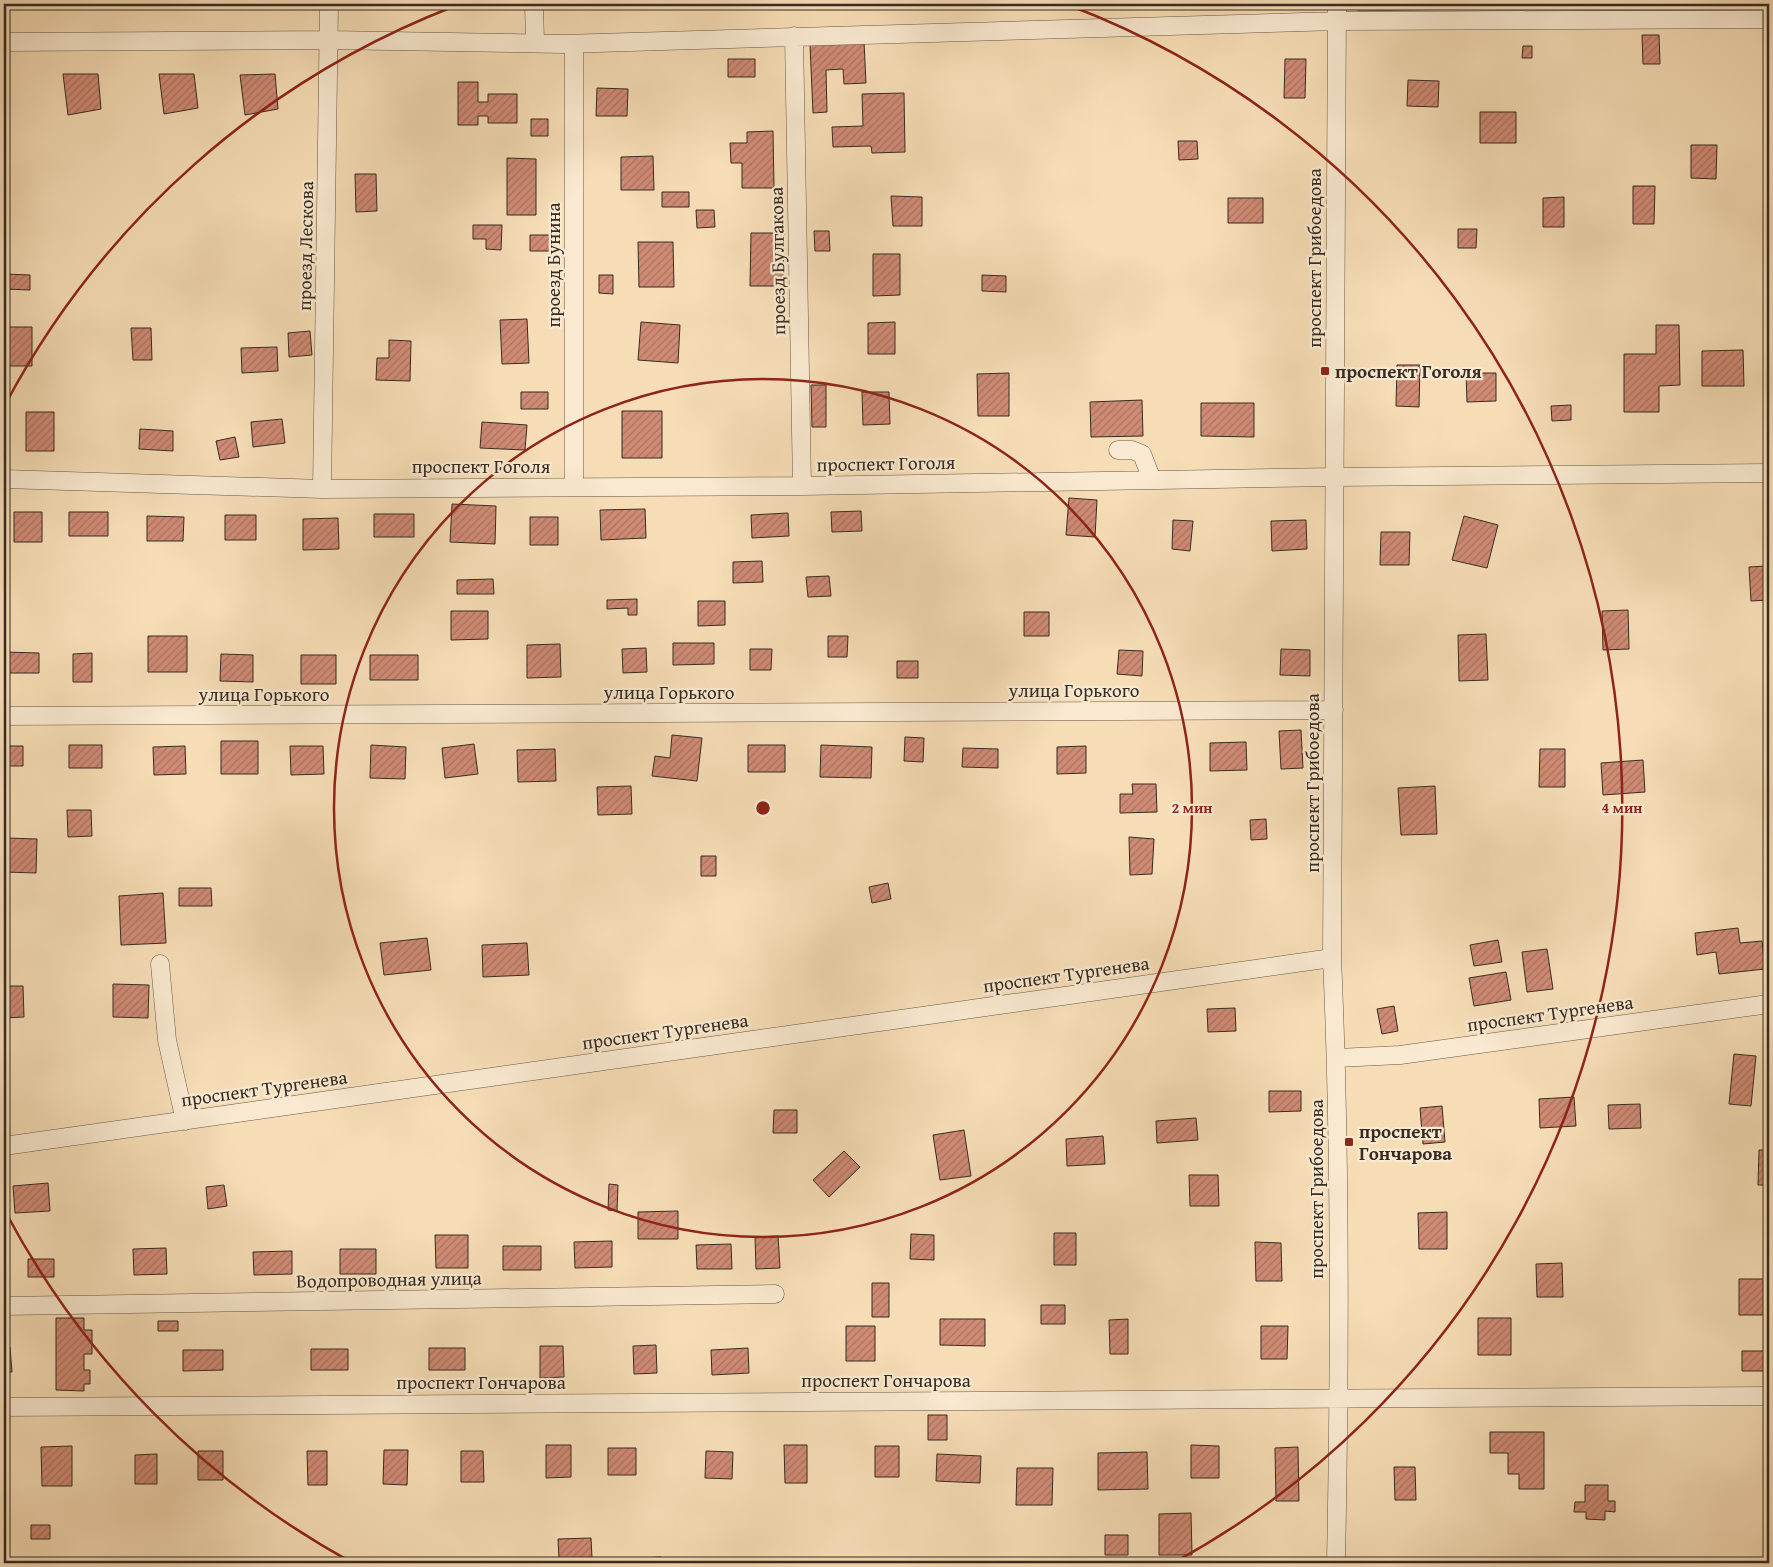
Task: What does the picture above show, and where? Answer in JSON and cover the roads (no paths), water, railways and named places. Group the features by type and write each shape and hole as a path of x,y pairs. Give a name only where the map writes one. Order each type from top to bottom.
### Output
{"street":[{"name":"проезд Лескова","path":"322,488 329,4"},
{"path":"534,4 536,42"},
{"path":"4,42 329,40 574,44 1337,12 1769,19"},
{"name":"проспект Грибоедова","path":"1336,1563 1339,1398 1337,1058 1332,958 1337,12"},
{"name":"проезд Булгакова","path":"794,36 802,486"},
{"name":"проезд Бунина","path":"574,44 574,487"},
{"path":"1118,450 1132,450 1142,454 1152,480"},
{"name":"проспект Гоголя","path":"4,479 322,488 802,486 1335,476 1769,473"},
{"name":"улица Горького","path":"4,716 1334,710"},
{"name":"проспект Тургенева","path":"4,1146 1332,958"},
{"path":"160,964 167,1040 185,1120"},
{"name":"проспект Тургенева","path":"1337,1058 1400,1055 1769,1004"},
{"name":"Водопроводная улица","path":"4,1306 775,1294"},
{"name":"проспект Гончарова","path":"4,1407 1769,1396"}],"place":[{"name":"проспект Гоголя","path":"1325,371"},
{"name":"проспект Гончарова","path":"1349,1142"}]}
